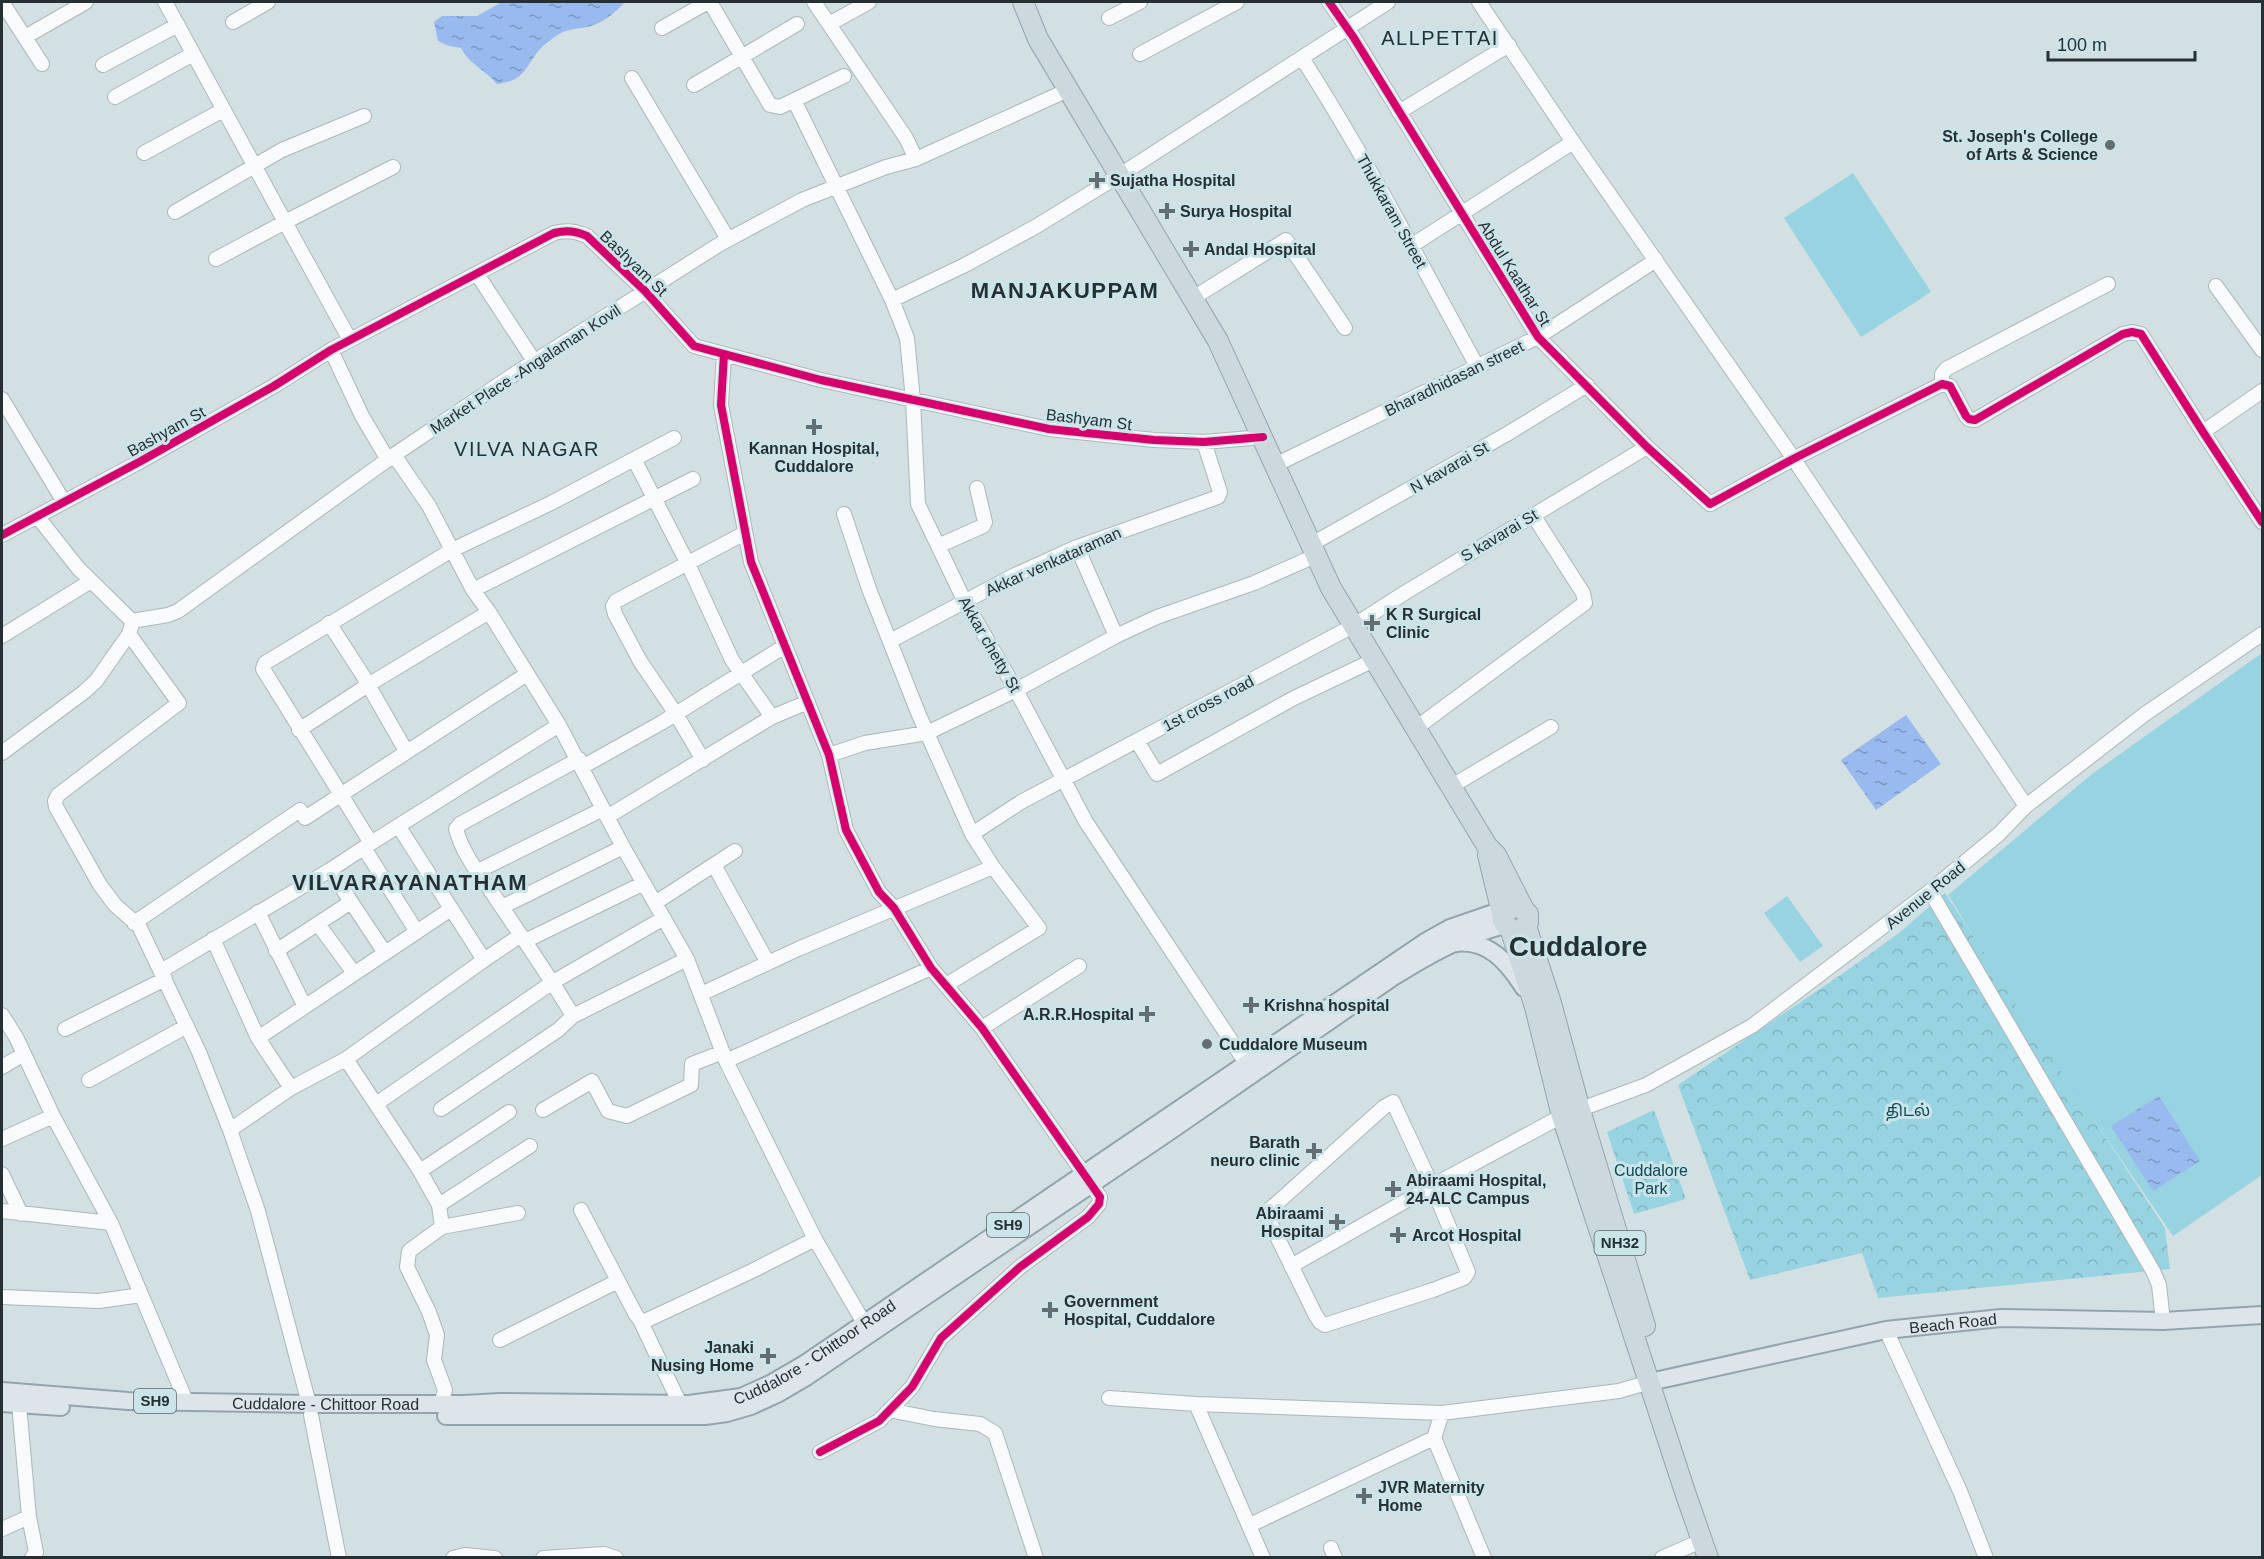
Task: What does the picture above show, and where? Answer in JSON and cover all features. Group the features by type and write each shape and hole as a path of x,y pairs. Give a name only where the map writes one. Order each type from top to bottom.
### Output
{"highway":[{"name":"NH32","path":"1023,2 1038,39 1218,341 1312,550 1353,626 1487,846 1496,855 1535,1007 1656,1381 1705,1549"},
{"name":"NH32","path":"1487,846 1494,885 1551,1003 1571,1113"},
{"name":"NH32","path":"1656,1381 1721,1557"}],"main road":[{"path":"1494,885 1489,899 1479,912 1450,936 1479,945 1496,954 1511,967 1535,1007"},
{"name":"Cuddalore - Chittoor Road","path":"2,1403 117,1410 681,1410 741,1397 772,1383 867,1329 1250,1068 1425,942 1511,917"},
{"name":"Beach Road","path":"1656,1381 1886,1330 2001,1318 2163,1321 2262,1315"},
{"name":"Cuddalore - Chittoor Road","path":"2,1391 128,1401 186,1401 317,1410 500,1402 681,1410"}],"street":[{"path":"2,2 42,64"},
{"path":"25,38 86,2"},
{"path":"165,2 350,340"},
{"path":"232,22 268,2"},
{"path":"662,28 709,2 770,105 780,107 844,76"},
{"path":"814,2 906,138 916,159"},
{"path":"829,24 869,2"},
{"path":"1109,18 1140,2"},
{"path":"1140,54 1237,2"},
{"name":"Abdul Kaathar St","path":"1329,2 1347,27 1538,337 1647,447 1710,504 1793,459"},
{"path":"892,300 1003,245 1120,175 1388,2"},
{"path":"1479,2 1573,142 1793,459 2026,806"},
{"path":"694,85 797,24"},
{"path":"103,65 178,25"},
{"path":"1399,112 1509,45"},
{"path":"115,98 193,54"},
{"name":"Thukkaram Street","path":"1302,58 1383,191 1477,366"},
{"path":"632,78 729,239"},
{"name":"Market Place -Angalaman Kovil","path":"130,627 178,611 391,457 534,361 729,239 802,200 886,167 916,159 1068,90"},
{"name":"Akkar chetty St","path":"794,100 892,300 906,338 918,504 964,600 1017,690 1086,822 1250,1068"},
{"path":"144,153 223,110"},
{"path":"175,212 306,138 364,116"},
{"path":"1411,246 1573,142"},
{"path":"216,259 393,167"},
{"name":"Bashyam St","path":"2,536 274,386 331,350 554,233 576,231 587,236 645,291 694,346 821,380 1049,429 1204,442 1263,437"},
{"path":"1193,298 1286,240 1345,328"},
{"name":"Bharadhidasan street","path":"1275,465 1538,337 1656,260"},
{"path":"477,274 534,361"},
{"path":"1942,384 1942,374 1946,369 2108,284"},
{"path":"2216,286 2262,350"},
{"path":"1793,459 1942,384 1950,386 1966,416 1975,420 2123,334 2132,332 2141,334 2262,522"},
{"path":"331,350 362,416 424,498 473,590 559,725 580,763 624,848 687,959 724,1056 815,1239 867,1329"},
{"path":"724,354 721,405 751,562 829,756 846,830 879,892 894,908 931,968 982,1028 1100,1197 1100,1204 1088,1217 1020,1267 941,1338 912,1387 879,1421 820,1452"},
{"name":"N kavarai St","path":"829,756 865,743 927,733 1017,690 1116,636 1157,617 1254,583 1587,385"},
{"path":"2203,432 2262,391"},
{"path":"2,399 64,502"},
{"path":"417,932 339,794 263,669 265,663 452,550 551,503 674,438"},
{"name":"Akkar venkataraman","path":"890,641 964,600 1077,547 1218,497 1220,492 1204,442"},
{"name":"S kavarai St","path":"1353,626 1647,447"},
{"path":"634,459 688,564 732,660 772,717"},
{"path":"473,590 693,479"},
{"path":"938,546 983,526 985,522 977,488"},
{"path":"844,513 860,564 890,641 927,733 972,834 993,867 1039,928 946,985"},
{"path":"1416,728 1585,603 1583,593 1533,515"},
{"path":"37,516 130,627 179,703 58,795 55,801 56,807 100,885 115,904 139,926 187,1026 230,1130 258,1211 317,1410 339,1557"},
{"path":"703,760 640,661 613,606 616,602 745,533"},
{"path":"1077,547 1116,636"},
{"path":"2,636 91,581"},
{"path":"299,730 368,685 489,612"},
{"path":"329,623 406,751"},
{"name":"1st cross road","path":"972,834 1021,802 1353,626"},
{"path":"2,753 96,681 130,627"},
{"name":"Avenue Road","path":"1292,1266 1432,1185 1571,1113 1646,1084 1752,1026 1930,891 1999,834 2026,806 2145,714 2262,634"},
{"path":"573,1016 553,982 478,871 456,829 460,824 675,714 784,646"},
{"path":"1137,741 1157,774 1294,698 1374,660"},
{"path":"134,923 527,674"},
{"path":"478,871 605,813 703,760 772,717 808,702"},
{"path":"65,1029 163,976 213,939 330,870 559,725"},
{"path":"1452,786 1551,727"},
{"path":"399,827 484,960"},
{"path":"502,907 624,848"},
{"path":"655,903 735,851"},
{"path":"714,865 768,963"},
{"path":"701,994 894,908 993,867"},
{"path":"330,870 385,953"},
{"path":"230,1130 291,1088 345,1059 484,960 523,938 644,883"},
{"path":"1930,891 2153,1271 2159,1285 2163,1321"},
{"path":"276,951 351,902"},
{"path":"258,1038 304,1005 451,909"},
{"path":"258,912 304,1005"},
{"path":"376,1104 553,982 664,918"},
{"path":"318,924 354,973"},
{"path":"213,939 258,1038 291,1088"},
{"path":"441,1109 558,1030 573,1016 687,959"},
{"path":"982,1028 1080,966"},
{"path":"543,1110 592,1081 608,1111 627,1116 692,1085 692,1064 724,1056 931,968"},
{"path":"2,1016 111,1223 186,1401"},
{"path":"89,1080 187,1026"},
{"path":"2,1067 24,1054"},
{"path":"345,1059 420,1171 439,1205 442,1227"},
{"path":"1393,1102 1432,1185 1468,1272 1464,1278 1325,1325 1320,1322 1267,1212 1384,1107 1393,1102"},
{"path":"420,1171 509,1112"},
{"path":"2,1139 53,1116"},
{"path":"439,1205 530,1146"},
{"path":"2,1174 21,1214"},
{"path":"581,1210 640,1320 681,1410"},
{"path":"2,1211 111,1223"},
{"path":"441,1404 445,1390 434,1360 436,1335 429,1312 407,1267 409,1251 442,1227 518,1213"},
{"path":"640,1320 652,1319 815,1239"},
{"path":"500,1340 618,1281"},
{"path":"2,1297 99,1301 141,1295"},
{"path":"1886,1330 1960,1491 1986,1557"},
{"path":"1108,1398 1196,1404 1442,1413 1619,1391 1656,1381"},
{"path":"19,1404 29,1517 36,1545 34,1557"},
{"path":"1196,1404 1263,1557"},
{"path":"889,1410 934,1419 980,1424 995,1434 1036,1557"},
{"path":"1442,1413 1434,1438 1484,1557"},
{"path":"1250,1525 1434,1438"},
{"path":"2,1529 29,1517"},
{"path":"1662,1557 1705,1549"},
{"path":"543,1557 604,1554 616,1557"},
{"path":"453,1557 465,1555 495,1557"}],"green space":[{"path":"1853,173 1931,292 1861,337 1784,218"},
{"path":"2262,653 2262,1175 2173,1236 2014,1002 1948,895 2092,774"},
{"name":"திடல்","path":"1945,893 2165,1228 2170,1269 1878,1298 1862,1253 1750,1280 1678,1085 1845,972 1899,933"},
{"path":"1787,896 1823,946 1800,962 1764,913"},
{"name":"Cuddalore Park","path":"1654,1110 1686,1199 1634,1214 1607,1132"}],"water":[{"path":"502,2 625,2 601,22 589,27 562,32 541,48 520,76 514,80 497,84 464,54 461,48 438,41 434,22 442,16 477,16"},
{"path":"1906,715 1941,764 1876,810 1841,760"},
{"path":"2159,1096 2200,1161 2153,1191 2111,1126"}],"cycle path":[{"path":"1329,2 1354,38 1538,337 1647,447 1710,504 1793,459 1942,384 1950,386 1966,416 1975,420 2123,334 2132,332 2141,334 2262,522"},
{"path":"2,535 141,461 274,386 331,350 554,233 563,232 575,232 587,236 645,291 694,346 821,380 1049,429 1154,440 1204,442 1263,437"},
{"path":"724,354 721,405 751,562 829,755 846,830 879,892 894,908 931,968 982,1028 1100,1197 1099,1204 1088,1217 1020,1267 941,1338 912,1387 879,1421 820,1452"}],"place":[{"name":"St. Joseph's College of Arts & Science","path":"2110,145"},
{"name":"Sujatha Hospital","path":"1097,180"},
{"name":"Surya Hospital","path":"1167,211"},
{"name":"Andal Hospital","path":"1191,249"},
{"name":"Kannan Hospital, Cuddalore","path":"814,427"},
{"name":"K R Surgical Clinic","path":"1372,623"},
{"name":"Krishna hospital","path":"1251,1005"},
{"name":"A.R.R.Hospital","path":"1147,1014"},
{"name":"Cuddalore Museum","path":"1207,1044"},
{"name":"Barath neuro clinic","path":"1314,1151"},
{"name":"Abiraami Hospital, 24-ALC Campus","path":"1393,1189"},
{"name":"Abiraami Hospital","path":"1337,1222"},
{"name":"Arcot Hospital","path":"1398,1235"},
{"name":"Government Hospital, Cuddalore","path":"1050,1310"},
{"name":"Janaki Nusing Home","path":"768,1356"},
{"name":"JVR Maternity Home","path":"1364,1496"}],"district":[{"name":"ALLPETTAI","path":"1440,38"},
{"name":"MANJAKUPPAM","path":"1065,290"},
{"name":"VILVA NAGAR","path":"527,449"},
{"name":"VILVARAYANATHAM","path":"410,882"},
{"name":"Cuddalore","path":"1578,946"}]}
